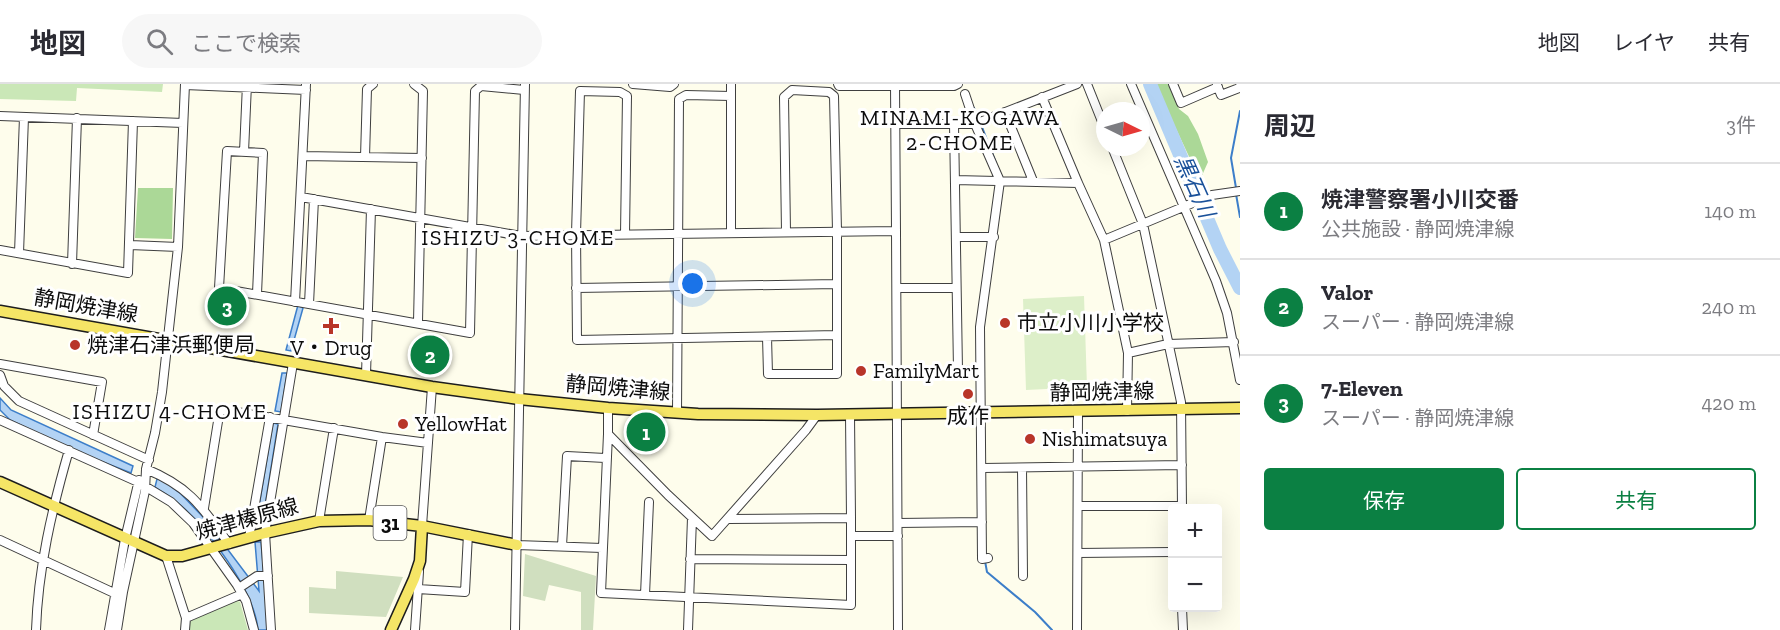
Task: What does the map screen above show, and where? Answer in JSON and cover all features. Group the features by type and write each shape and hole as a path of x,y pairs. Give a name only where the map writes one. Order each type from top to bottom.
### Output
{"main road":[{"name":"静岡焼津線","path":"0,311 432,387 608,408 817,415 1181,411 1240,408"},
{"name":"焼津榛原線","path":"0,482 166,556 182,556 213,549 258,535 319,521 369,520 422,526 517,545"},
{"path":"391,630 420,561 422,526"}],"street":[{"path":"109,630 114,593 149,460 162,392 178,247 185,84 306,87 295,302"},
{"path":"366,157 367,89 373,84"},
{"path":"414,84 423,91 418,322"},
{"path":"633,84 670,87 674,84"},
{"path":"730,84 731,234"},
{"path":"838,84 839,86 954,86 958,84"},
{"path":"895,124 975,124 1077,84"},
{"path":"1087,84 1096,106"},
{"path":"1131,84 1216,281 1234,342 1240,380"},
{"path":"1173,84 1181,103 1217,86 1221,95 1240,86"},
{"path":"244,152 247,85"},
{"path":"895,85 898,630"},
{"path":"257,294 263,153 228,151 219,288 470,333 474,227 475,91 481,86 525,87 520,236 514,630"},
{"path":"767,337 768,374 837,374 834,96 829,92 792,90 784,97 786,232"},
{"path":"625,234 627,96 620,92 580,91 576,340 837,335"},
{"path":"965,94 975,124 1000,181 980,327 982,559 986,558"},
{"path":"677,412 679,99 686,95 731,96"},
{"path":"1042,97 1104,240 1128,352 1127,411"},
{"path":"1005,112 1033,181"},
{"path":"0,116 183,123"},
{"path":"19,253 24,117"},
{"path":"72,264 77,118"},
{"path":"0,250 128,273 133,121"},
{"path":"954,124 958,370 980,371"},
{"path":"303,156 422,158"},
{"path":"1116,156 1143,224 1181,411 1182,504"},
{"path":"955,180 1078,183"},
{"path":"1104,240 1212,195 1240,191"},
{"path":"301,197 520,236 896,231"},
{"path":"309,304 314,199"},
{"path":"366,375 371,209"},
{"path":"956,237 994,237"},
{"path":"129,245 178,247"},
{"path":"576,288 837,284"},
{"path":"897,288 956,288"},
{"path":"1128,352 1168,344 1234,342"},
{"path":"258,535 284,420 293,363"},
{"path":"0,364 102,382 93,435"},
{"path":"0,375 4,386 19,401 149,460"},
{"path":"422,526 432,387"},
{"path":"608,408 601,593 851,605 850,415"},
{"path":"204,508 220,409 428,443"},
{"path":"1077,630 1078,412"},
{"path":"608,434 712,536 817,415"},
{"path":"270,417 258,535 261,577 271,630"},
{"path":"0,420 142,485 171,502 193,523 240,589 254,630"},
{"path":"319,521 334,428"},
{"path":"369,520 382,437"},
{"path":"36,630 43,560 53,506 69,450"},
{"path":"562,546 567,456 605,458"},
{"path":"982,468 1182,465"},
{"path":"1022,468 1023,576"},
{"path":"146,469 174,483 204,508 227,544"},
{"path":"645,595 649,502"},
{"path":"1078,506 1168,507"},
{"path":"688,630 692,518"},
{"path":"728,519 851,518"},
{"path":"898,523 982,522"},
{"path":"418,589 465,592 468,534"},
{"path":"851,536 898,536"},
{"path":"0,540 114,593"},
{"path":"117,630 129,540"},
{"path":"517,545 602,548"},
{"path":"1078,553 1168,552"},
{"path":"166,556 186,618 185,630"},
{"path":"690,559 851,560"},
{"path":"415,630 420,561"},
{"path":"186,618 261,577"},
{"path":"1182,612 1183,630"}],"green space":[{"path":"0,84 163,84 162,92 77,88 76,101 0,99"},
{"path":"1155,84 1168,84 1179,109 1188,116 1198,134 1208,162 1200,180"},
{"path":"138,188 173,188 172,239 135,238"},
{"path":"1084,296 1087,387 1026,390 1023,299"},
{"path":"525,554 596,576 593,630 581,630 581,592 549,585 545,601 523,596"},
{"path":"336,571 403,577 386,617 309,613 309,587 336,589"},
{"path":"236,600 240,602 248,630 189,630 189,619"}],"water":[{"path":"298,305 303,308 291,351 286,350"},
{"path":"282,373 287,373 281,412 275,411"},
{"path":"0,398 11,410 133,466 131,473 75,451 10,420 0,410"},
{"path":"273,423 278,424 262,525 256,524"},
{"path":"160,478 181,494 204,518 259,591 255,542 261,542 269,630 258,630 255,615 239,579 215,544 190,514 155,487 157,479"}],"waterway":[{"name":"黒石川","path":"1150,84 1220,249 1240,288"},
{"path":"974,108 978,117"},
{"path":"1236,188 1231,158 1240,111"},
{"path":"982,127 996,163"},
{"path":"1236,194 1240,217"},
{"path":"985,561 987,572 1035,612 1052,630"}],"place":[{"name":"7-Eleven","path":"227,306"},
{"name":"市立小川小学校","path":"1005,323"},
{"name":"V・Drug","path":"331,326"},
{"name":"焼津石津浜郵便局","path":"75,345"},
{"name":"Valor","path":"430,355"},
{"name":"FamilyMart","path":"861,371"},
{"name":"成作","path":"968,394"},
{"name":"YellowHat","path":"403,424"},
{"name":"焼津警察署小川交番","path":"646,432"},
{"name":"Nishimatsuya","path":"1030,439"}],"district":[{"name":"MINAMI-KOGAWA 2-CHOME","path":"960,130"},
{"name":"ISHIZU 3-CHOME","path":"518,237"},
{"name":"ISHIZU 4-CHOME","path":"170,411"}]}
